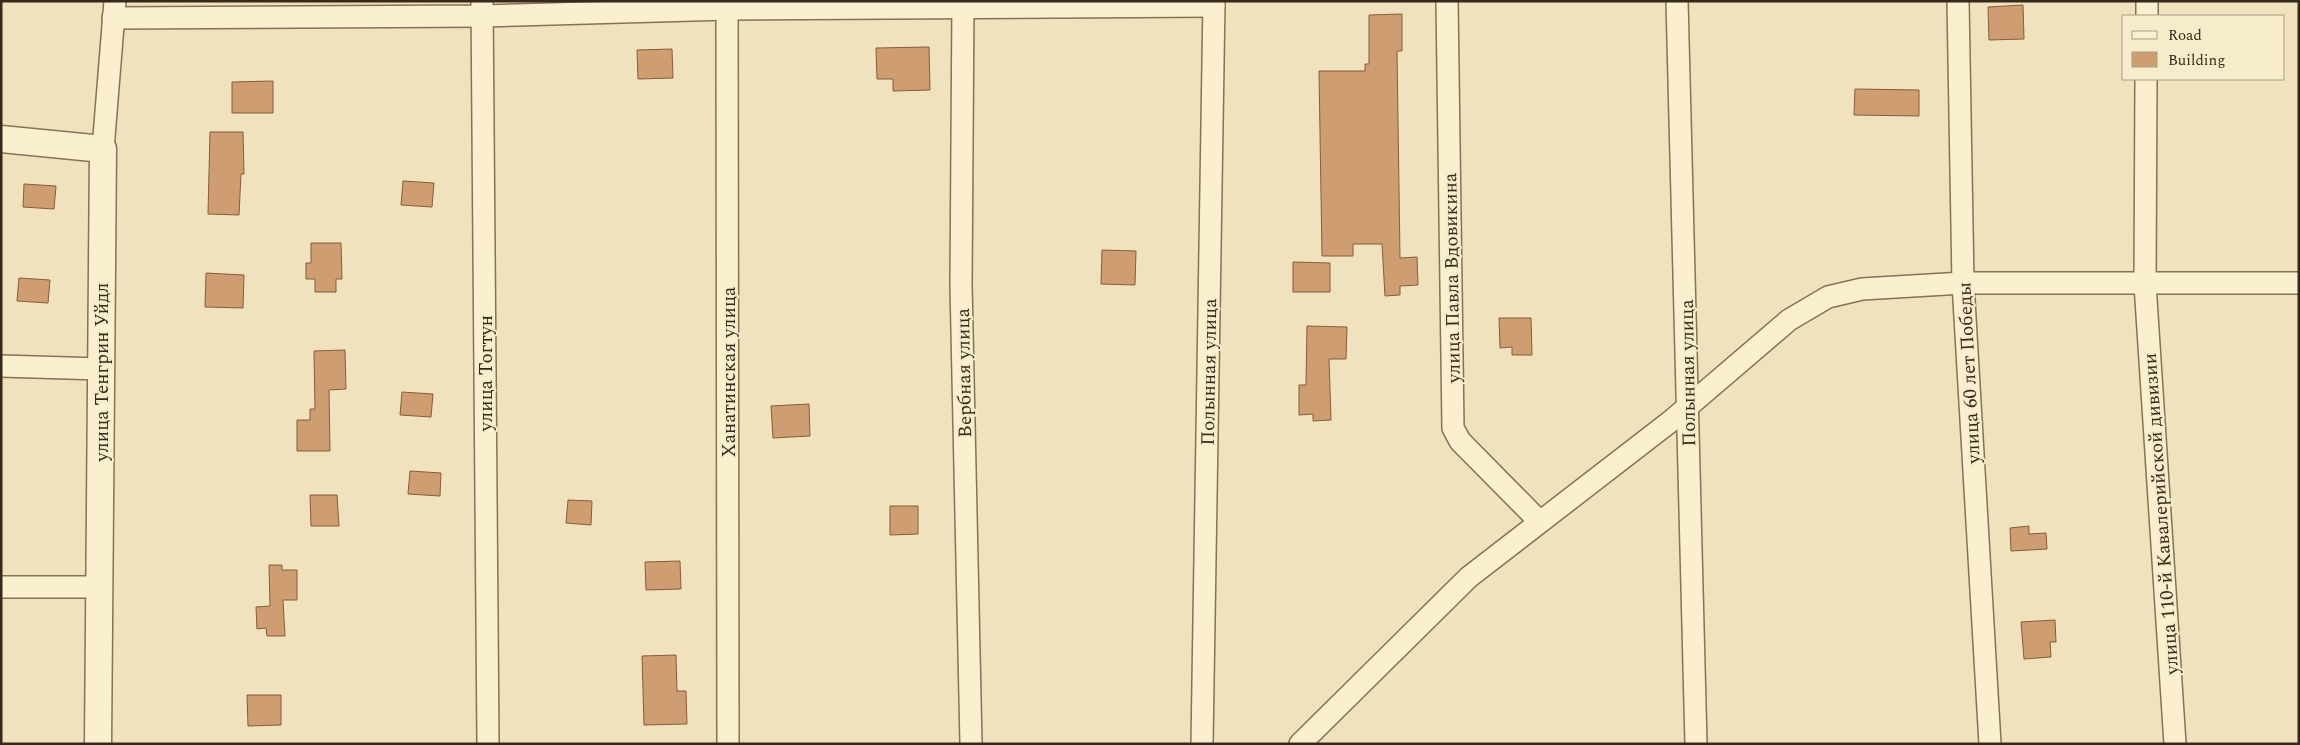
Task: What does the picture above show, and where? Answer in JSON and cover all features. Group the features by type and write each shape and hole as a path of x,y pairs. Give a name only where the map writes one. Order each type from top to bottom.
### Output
{"street":[{"name":"улица Павла Вдовикина","path":"1447,1 1453,428 1460,441 1539,521"},
{"name":"Полынная улица","path":"1677,1 1696,744"},
{"name":"улица 60 лет Победы","path":"1958,1 1963,283 1990,744"},
{"path":"2147,1 2147,15"},
{"path":"114,9 1214,4"},
{"name":"Полынная улица","path":"1202,744 1214,4"},
{"name":"Ханатинская улица","path":"727,5 728,744"},
{"name":"Вербная улица","path":"963,5 961,285 971,744"},
{"name":"улица Тогтун","path":"482,8 488,744"},
{"name":"улица Тенгрин Уйдл","path":"98,744 104,150 114,9"},
{"path":"2145,284 2146,80"},
{"path":"1,139 104,150"},
{"path":"1300,744 1468,577 1688,407 1789,320 1828,297 1862,289 1963,283 2299,283"},
{"name":"улица 110-й Кавалерийской дивизии","path":"2145,284 2175,744"},
{"path":"1,366 101,369"},
{"path":"1,587 101,587"}],"building":[{"path":"2023,5 2024,39 1989,40 1988,7"},
{"path":"1402,14 1402,51 1397,51 1400,258 1417,257 1418,285 1400,286 1400,295 1385,296 1382,244 1353,244 1353,256 1322,256 1319,71 1365,71 1365,64 1369,64 1369,15"},
{"path":"929,47 930,90 893,91 893,79 877,79 876,48"},
{"path":"672,49 673,78 638,79 637,50"},
{"path":"273,81 273,113 232,113 232,82"},
{"path":"1855,89 1919,90 1919,116 1854,115"},
{"path":"210,132 243,132 244,174 241,174 239,215 208,214"},
{"path":"403,181 434,183 432,207 401,205"},
{"path":"24,184 56,186 54,209 23,207"},
{"path":"311,243 341,243 342,279 336,279 336,292 315,292 315,279 306,279 306,263 311,263"},
{"path":"1102,250 1136,251 1135,285 1101,284"},
{"path":"1293,262 1330,263 1330,292 1293,292"},
{"path":"206,273 244,275 243,308 205,307"},
{"path":"19,278 50,280 48,303 17,301"},
{"path":"1499,318 1531,318 1532,355 1512,355 1512,347 1500,348"},
{"path":"1307,326 1347,327 1346,359 1329,359 1331,420 1313,421 1313,414 1299,415 1299,385 1306,385"},
{"path":"345,350 346,389 329,390 330,451 297,451 297,420 310,420 310,409 315,409 314,351"},
{"path":"402,392 433,394 431,417 400,415"},
{"path":"809,404 810,436 773,438 771,406"},
{"path":"410,471 441,473 440,496 408,494"},
{"path":"310,495 337,495 339,526 311,526"},
{"path":"568,500 592,501 591,525 566,523"},
{"path":"890,506 918,506 918,534 890,535"},
{"path":"2029,526 2029,534 2046,533 2047,549 2011,551 2010,528"},
{"path":"680,561 681,589 646,590 645,562"},
{"path":"269,565 282,565 282,570 297,570 297,600 283,600 285,636 267,636 266,628 257,629 256,607 270,606"},
{"path":"2055,620 2056,642 2050,642 2051,657 2024,659 2021,622"},
{"path":"676,655 677,691 686,691 687,724 644,725 642,656"},
{"path":"247,695 281,695 281,725 248,726"}]}
